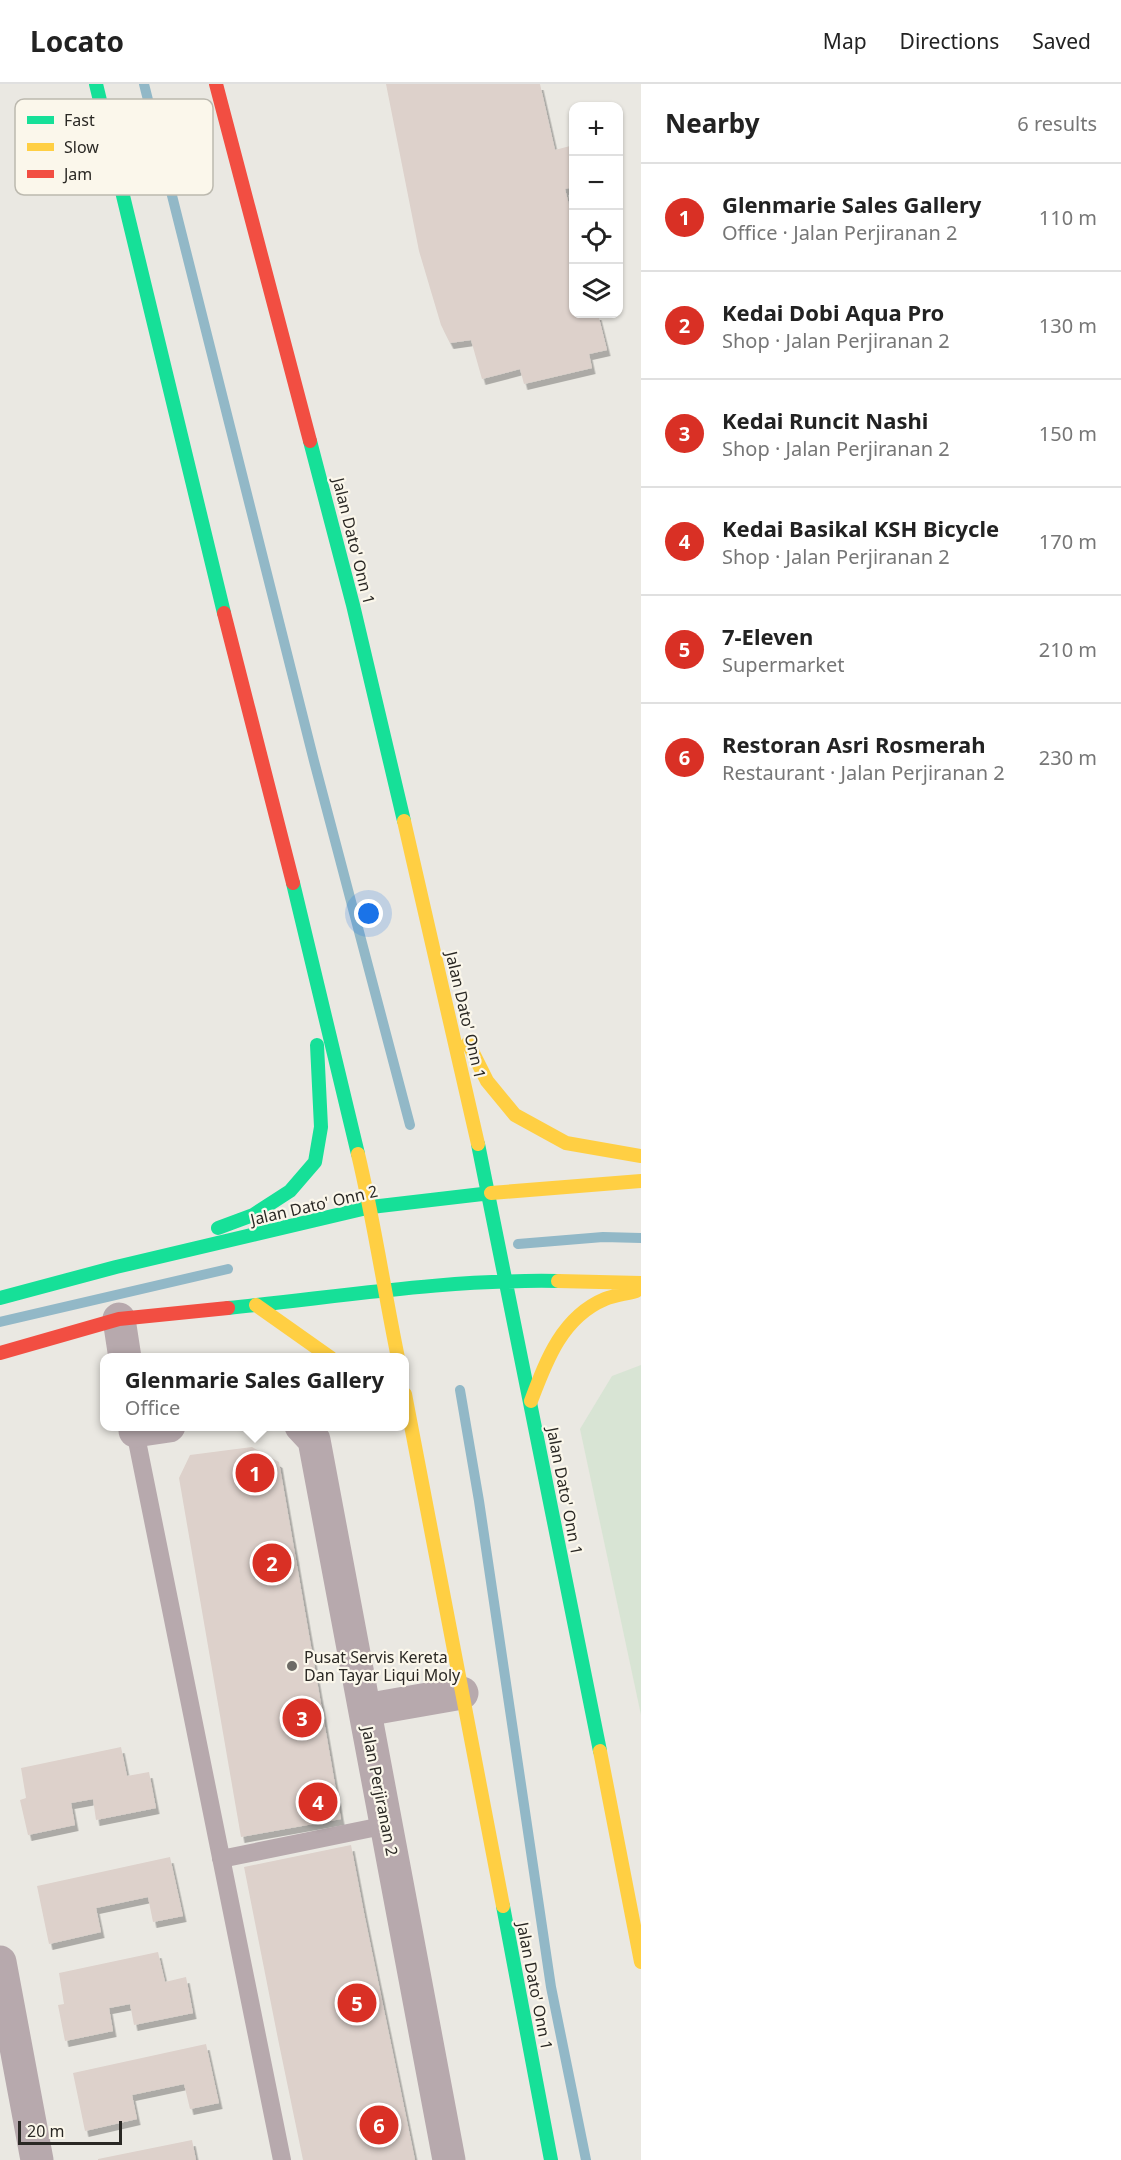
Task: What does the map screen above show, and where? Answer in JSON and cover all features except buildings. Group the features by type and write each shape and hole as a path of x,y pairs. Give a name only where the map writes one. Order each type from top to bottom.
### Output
{"main road":[{"path":"96,84 100,99"},
{"name":"Jalan Dato' Onn 1","path":"216,84 348,582 446,998 489,1193 504,1280 531,1401 641,1962"},
{"path":"123,195 371,1207 397,1353"},
{"path":"116,1267 253,1215 290,1191 315,1162 321,1127 314,968"},
{"path":"446,998 487,1081 515,1115 566,1143 641,1156"},
{"name":"Jalan Dato' Onn 2","path":"0,1298 116,1267 371,1207 489,1193 641,1181"},
{"path":"0,1353 119,1319 384,1289 504,1280 641,1283"},
{"path":"531,1401 549,1352 572,1320 601,1301 641,1289"},
{"path":"256,1305 324,1353"},
{"name":"Jalan Dato' Onn 1","path":"409,1414 551,2160"},
{"path":"402,1431 417,1453"}],"street":[{"path":"119,1319 124,1353"},
{"name":"Jalan Perjiranan 2","path":"306,1431 314,1440 449,2160"},
{"path":"365,1710 462,1693"},
{"path":"0,1962 37,2160"}],"lane":[{"path":"135,1431 282,2160"},
{"path":"221,1858 387,1825"}],"green space":[{"path":"641,1365 641,1715 580,1429 612,1376"}],"waterway":[{"path":"144,84 148,99"},
{"path":"172,195 314,761 410,1125"},
{"path":"518,1244 603,1237 641,1238"},
{"path":"0,1322 228,1269"},
{"path":"460,1390 479,1501 551,1987 586,2160"}],"traffic: fast":[{"path":"96,84 100,99"},
{"path":"123,195 224,613"},
{"path":"310,441 353,605 404,821"},
{"path":"293,883 358,1154"},
{"path":"218,1228 253,1215 290,1191 315,1162 321,1127 317,1045"},
{"path":"478,1144 600,1751"},
{"path":"0,1298 116,1267 371,1207 491,1193"},
{"path":"228,1308 434,1286 558,1281"},
{"path":"503,1906 551,2160"}],"traffic: slow":[{"path":"404,821 478,1144"},
{"path":"468,1043 487,1081 515,1115 566,1143 641,1156"},
{"path":"358,1154 397,1353"},
{"path":"491,1193 641,1181"},
{"path":"558,1281 641,1283"},
{"path":"531,1401 550,1356 577,1317 605,1299 636,1291"},
{"path":"256,1305 324,1353"},
{"path":"409,1415 503,1906"},
{"path":"600,1751 641,1962"}],"traffic: jam":[{"path":"216,84 310,441"},
{"path":"224,613 293,883"},
{"path":"0,1353 119,1319 228,1308"}],"place":[{"name":"Glenmarie Sales Gallery","path":"255,1473"},
{"name":"Kedai Dobi Aqua Pro","path":"272,1563"},
{"name":"Pusat Servis Kereta Dan Tayar Liqui Moly","path":"292,1666"},
{"name":"Kedai Runcit Nashi","path":"302,1718"},
{"name":"Kedai Basikal KSH Bicycle","path":"318,1802"},
{"name":"7-Eleven","path":"357,2003"},
{"name":"Restoran Asri Rosmerah","path":"379,2125"}]}
